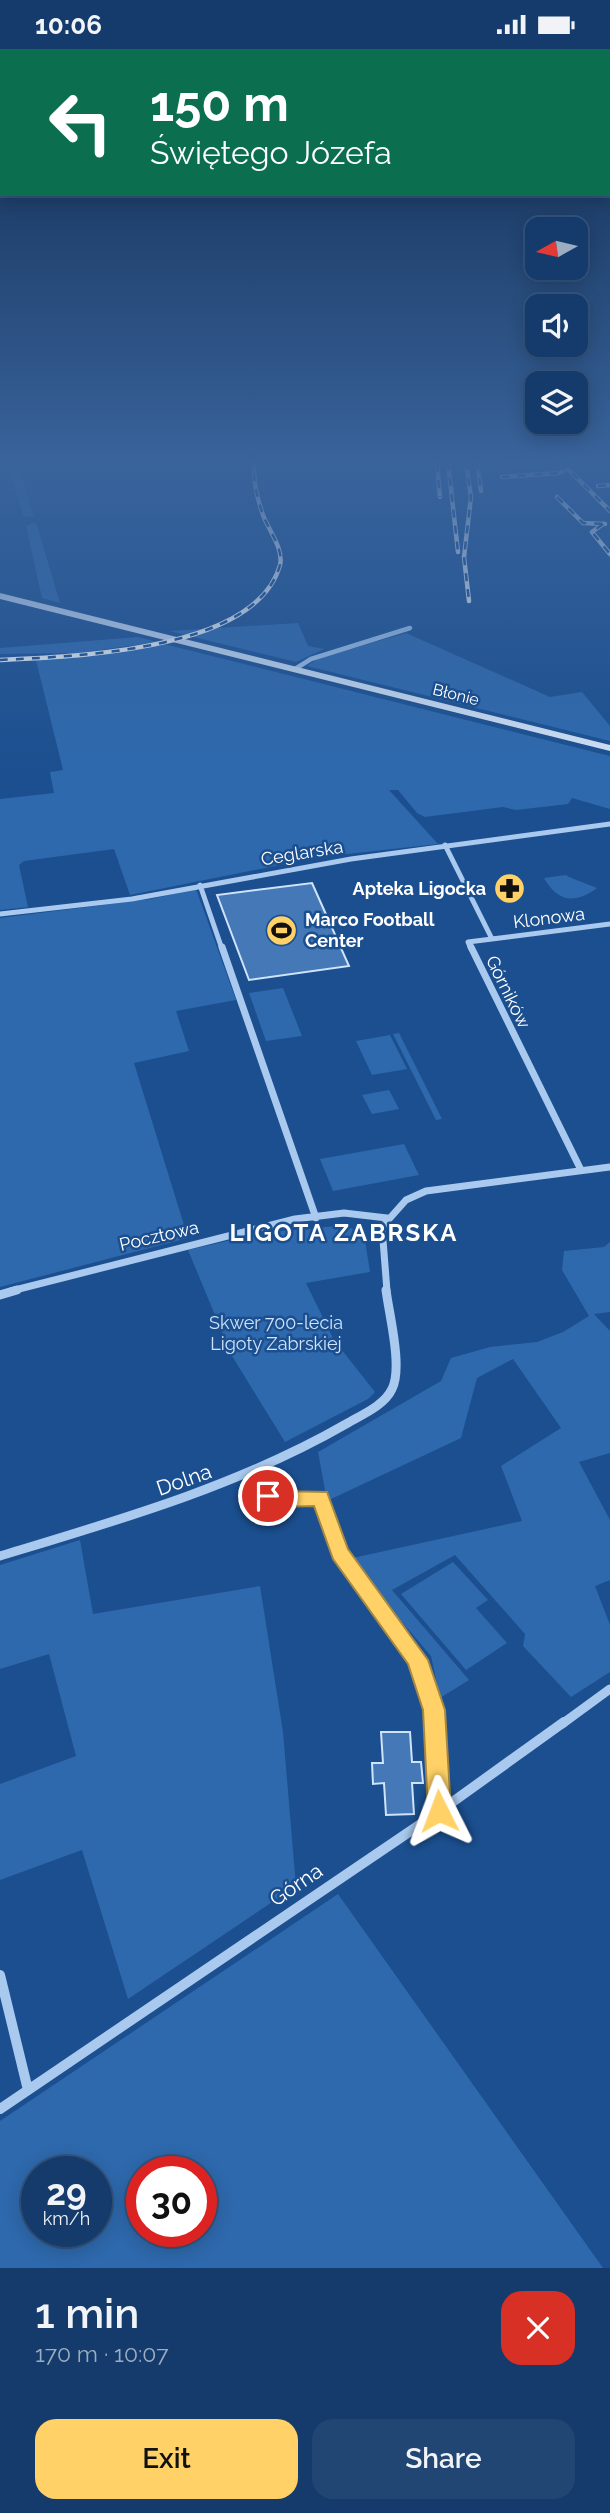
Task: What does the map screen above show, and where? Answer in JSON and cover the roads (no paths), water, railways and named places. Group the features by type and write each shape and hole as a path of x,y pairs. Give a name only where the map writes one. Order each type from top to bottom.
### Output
{"street":[{"name":"Błonie","path":"0,596 610,748"},
{"path":"295,669 316,657 410,628"},
{"name":"Ceglarska","path":"0,914 132,899 200,885 446,845 610,824"},
{"name":"Górników","path":"446,845 492,939 468,941 581,1170"},
{"path":"200,885 316,1218"},
{"name":"Klonowa","path":"492,939 610,924"},
{"path":"387,1218 406,1200 426,1191 610,1167"},
{"name":"Pocztowa","path":"0,1295 59,1276 316,1218 348,1214 387,1218"},
{"name":"Dolna","path":"0,1556 198,1495 252,1474 367,1411 388,1395 396,1379 381,1246 382,1227 387,1218"},
{"path":"252,1474 268,1496 278,1499 320,1498 340,1553 417,1660 434,1710 439,1811"},
{"name":"Górna","path":"0,2109 439,1811 610,1689"},
{"path":"0,1975 28,2090"}],"railway":[{"path":"0,660 114,651 158,644 200,632 236,616 264,594 280,566"},
{"path":"465,566 469,601"}],"place":[{"name":"Apteka Ligocka","path":"509,889"},
{"name":"Marco Football Center","path":"282,930"}],"district":[{"name":"LIGOTA ZABRSKA","path":"344,1233"}],"park label":[{"name":"Skwer 700-lecia Ligoty Zabrskiej","path":"276,1334"}]}
